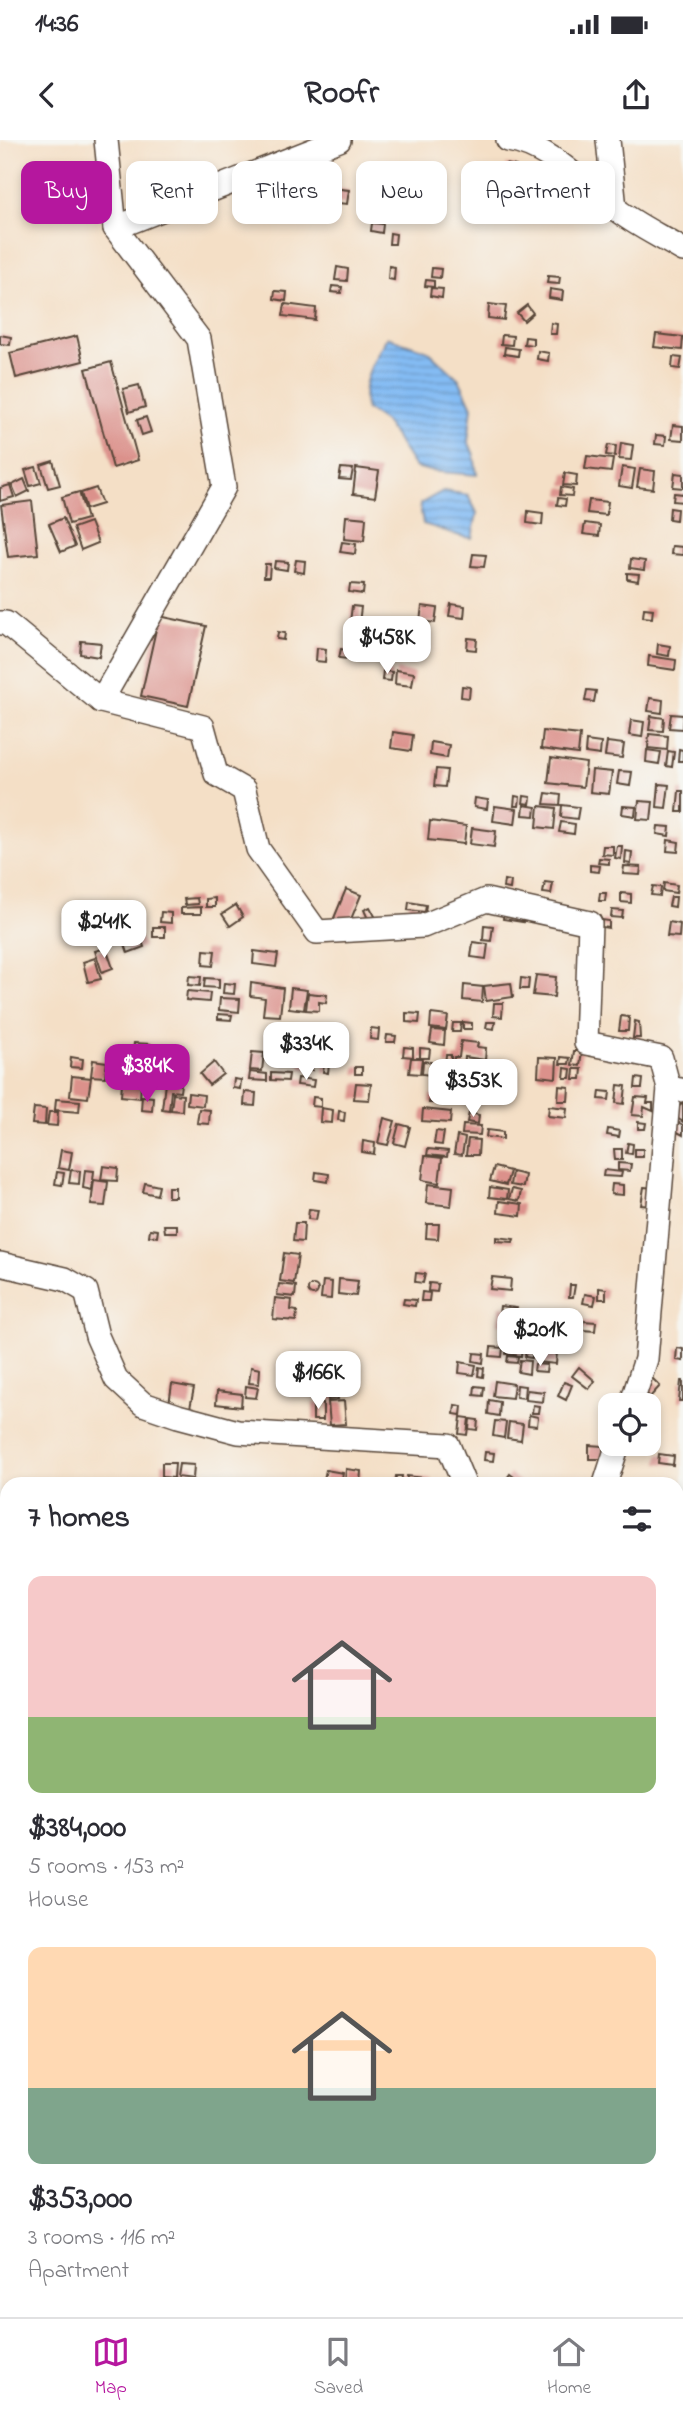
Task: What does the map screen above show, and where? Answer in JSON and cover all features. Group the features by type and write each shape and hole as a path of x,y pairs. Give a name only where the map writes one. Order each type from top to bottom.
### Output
{"street":[{"path":"101,701 224,487 199,339 115,228 106,140"},
{"path":"115,228 340,140"},
{"path":"508,140 517,141 558,161"},
{"path":"608,140 610,161"},
{"path":"615,209 683,250"},
{"path":"0,622 6,624 101,701 203,727 216,774 244,790 258,849 317,932 423,926 486,900 590,923 586,1043 661,1058 676,1089 646,1359 635,1393"},
{"path":"0,1264 65,1279 86,1291 97,1336 116,1379 143,1404 238,1432 448,1445 461,1477"},
{"path":"607,1477 614,1456"}],"water":[{"path":"387,337 428,351 459,379 472,407 468,441 474,455 477,475 415,467 385,422 366,409 366,381"},
{"path":"443,491 468,495 477,513 472,538 423,524 420,504"}],"building":[{"path":"342,189 349,190 347,204 342,203"},
{"path":"372,224 383,224 382,233 371,231"},
{"path":"390,233 396,234 395,244 389,244"},
{"path":"389,266 395,267 394,280 388,279"},
{"path":"337,267 348,269 347,281 335,280"},
{"path":"432,268 441,269 440,278 431,277"},
{"path":"548,276 560,277 559,284 547,283"},
{"path":"426,280 434,281 434,287 425,286"},
{"path":"332,286 342,287 341,293 331,292"},
{"path":"431,288 443,289 442,298 430,296"},
{"path":"550,289 563,291 562,300 549,298"},
{"path":"275,291 287,292 286,301 274,299"},
{"path":"285,304 316,308 315,320 283,316"},
{"path":"489,304 506,306 504,320 488,318"},
{"path":"527,305 533,313 524,321 517,313"},
{"path":"551,323 557,324 556,334 550,334"},
{"path":"656,334 683,337 682,350 654,347"},
{"path":"0,335 11,337 10,345 0,344"},
{"path":"502,335 513,336 512,345 501,344"},
{"path":"77,336 83,361 16,378 10,353"},
{"path":"525,337 533,338 533,345 524,344"},
{"path":"505,347 519,349 518,356 504,354"},
{"path":"538,351 549,353 548,361 537,359"},
{"path":"673,357 682,358 680,369 672,368"},
{"path":"111,362 138,460 113,468 86,369"},
{"path":"139,385 145,407 129,412 123,389"},
{"path":"146,417 151,432 142,435 137,420"},
{"path":"673,425 683,426 683,440 671,439"},
{"path":"656,435 666,436 665,445 655,444"},
{"path":"621,443 633,445 631,460 619,459"},
{"path":"608,445 616,446 615,456 606,455"},
{"path":"587,456 613,459 611,472 585,469"},
{"path":"53,461 60,485 48,488 41,465"},
{"path":"36,467 41,483 30,486 25,470"},
{"path":"622,467 635,469 632,488 619,486"},
{"path":"341,468 353,469 351,480 339,479"},
{"path":"356,468 379,471 375,497 353,494"},
{"path":"640,469 655,471 653,489 637,487"},
{"path":"565,473 577,475 576,486 563,485"},
{"path":"675,473 683,474 683,488 673,487"},
{"path":"24,479 29,491 17,497 12,485"},
{"path":"10,485 14,497 0,501 0,488"},
{"path":"561,487 573,489 572,496 560,495"},
{"path":"96,488 102,504 86,509 81,493"},
{"path":"79,492 87,519 69,524 62,497"},
{"path":"674,493 683,494 683,502 673,501"},
{"path":"558,498 566,499 565,506 557,505"},
{"path":"589,500 608,502 606,515 587,513"},
{"path":"32,501 38,554 8,557 1,505"},
{"path":"670,508 677,509 676,520 669,519"},
{"path":"528,511 543,513 542,525 527,523"},
{"path":"346,516 366,518 364,541 344,539"},
{"path":"63,518 75,546 61,552 49,524"},
{"path":"90,522 98,543 81,550 73,528"},
{"path":"585,523 600,525 599,536 583,534"},
{"path":"342,542 356,544 355,554 340,552"},
{"path":"672,546 683,547 683,555 671,554"},
{"path":"473,554 486,555 484,567 471,566"},
{"path":"631,559 645,561 644,570 630,568"},
{"path":"296,560 305,561 304,573 294,571"},
{"path":"275,561 288,562 287,570 274,568"},
{"path":"265,564 270,564 269,577 264,577"},
{"path":"627,573 639,574 638,581 627,579"},
{"path":"350,584 364,585 363,594 349,592"},
{"path":"451,604 465,606 464,618 449,616"},
{"path":"352,606 361,607 359,623 350,622"},
{"path":"422,606 437,608 435,623 420,621"},
{"path":"644,608 653,609 652,618 643,617"},
{"path":"159,616 206,626 188,706 141,696"},
{"path":"278,632 285,633 284,640 277,639"},
{"path":"468,638 477,639 476,650 467,649"},
{"path":"81,641 101,643 99,657 80,654"},
{"path":"658,644 670,646 669,656 657,654"},
{"path":"317,648 326,649 325,662 316,661"},
{"path":"341,649 348,650 347,659 339,658"},
{"path":"649,656 676,660 675,670 648,666"},
{"path":"396,670 414,673 412,686 395,684"},
{"path":"383,671 392,672 391,681 382,680"},
{"path":"462,686 470,687 469,698 461,697"},
{"path":"587,690 596,691 594,702 585,701"},
{"path":"650,698 663,700 662,713 648,711"},
{"path":"671,714 683,715 682,729 669,728"},
{"path":"651,716 664,718 663,731 649,730"},
{"path":"631,720 644,722 642,737 629,735"},
{"path":"543,731 580,735 578,754 541,749"},
{"path":"393,732 413,735 411,751 391,748"},
{"path":"649,734 668,736 667,750 648,748"},
{"path":"586,741 601,743 600,755 585,753"},
{"path":"431,742 449,745 447,758 430,755"},
{"path":"607,742 624,744 622,758 605,756"},
{"path":"679,749 683,750 683,761 678,761"},
{"path":"647,750 661,752 659,764 646,762"},
{"path":"668,751 674,752 672,767 666,766"},
{"path":"551,758 586,763 583,787 548,783"},
{"path":"436,769 447,770 445,787 434,786"},
{"path":"592,770 612,772 609,794 590,792"},
{"path":"619,771 632,772 630,786 617,784"},
{"path":"659,784 669,785 666,808 657,807"},
{"path":"679,791 683,791 683,812 677,812"},
{"path":"546,793 561,795 560,805 544,804"},
{"path":"515,796 520,797 519,806 514,806"},
{"path":"524,796 531,797 530,804 523,803"},
{"path":"475,798 488,800 487,809 474,807"},
{"path":"639,801 653,802 651,820 637,819"},
{"path":"524,805 536,807 535,816 523,815"},
{"path":"562,805 579,807 577,819 561,817"},
{"path":"495,806 517,809 515,824 493,821"},
{"path":"539,806 556,808 554,829 537,827"},
{"path":"623,806 636,807 635,816 622,814"},
{"path":"430,821 466,826 464,844 428,840"},
{"path":"561,822 575,824 574,834 559,832"},
{"path":"658,826 670,827 669,836 657,834"},
{"path":"472,828 496,831 494,847 470,844"},
{"path":"668,840 679,842 678,852 667,851"},
{"path":"603,846 613,846 613,855 602,854"},
{"path":"617,846 622,846 621,859 615,858"},
{"path":"626,851 632,852 631,864 625,863"},
{"path":"599,858 609,859 609,864 598,863"},
{"path":"590,865 600,866 599,872 590,871"},
{"path":"624,866 641,867 640,875 623,874"},
{"path":"504,880 511,881 510,889 503,888"},
{"path":"545,882 553,883 551,894 543,893"},
{"path":"664,883 677,885 676,893 663,891"},
{"path":"653,886 661,887 660,896 651,895"},
{"path":"346,889 361,895 349,924 334,918"},
{"path":"600,893 606,893 605,901 599,901"},
{"path":"621,893 631,894 631,903 621,902"},
{"path":"671,897 676,897 675,907 669,906"},
{"path":"197,898 198,904 185,905 184,899"},
{"path":"215,898 215,907 206,907 206,899"},
{"path":"409,902 426,905 425,912 408,910"},
{"path":"236,905 243,917 230,926 222,914"},
{"path":"201,907 201,914 181,914 181,908"},
{"path":"370,907 376,918 369,921 364,910"},
{"path":"504,909 525,912 523,922 503,919"},
{"path":"612,910 623,911 622,918 611,917"},
{"path":"161,912 171,913 171,923 160,922"},
{"path":"602,920 609,921 609,928 602,927"},
{"path":"669,922 680,924 679,937 667,936"},
{"path":"484,925 493,926 491,941 483,940"},
{"path":"153,927 165,927 165,937 153,937"},
{"path":"141,938 144,947 128,953 125,944"},
{"path":"473,942 488,944 486,959 471,957"},
{"path":"106,948 113,968 102,972 95,951"},
{"path":"204,950 215,951 213,966 203,965"},
{"path":"254,951 278,954 276,967 253,964"},
{"path":"95,958 101,979 88,982 83,962"},
{"path":"536,975 556,977 554,997 533,995"},
{"path":"189,976 201,977 200,986 188,985"},
{"path":"205,978 219,979 219,988 204,987"},
{"path":"521,978 529,979 528,989 520,989"},
{"path":"224,983 235,984 234,994 223,993"},
{"path":"251,983 283,988 280,1016 263,1015 265,998 250,996"},
{"path":"511,983 513,997 486,1001 484,986"},
{"path":"464,985 483,987 482,1002 463,1000"},
{"path":"291,988 307,990 304,1010 289,1008"},
{"path":"187,991 210,993 209,1002 186,1000"},
{"path":"308,993 327,995 326,1003 319,1002 319,1011 306,1010"},
{"path":"220,998 240,999 239,1012 219,1010"},
{"path":"494,1003 503,1003 502,1017 493,1016"},
{"path":"406,1013 420,1014 419,1023 406,1022"},
{"path":"218,1014 232,1015 231,1020 218,1019"},
{"path":"431,1014 448,1016 446,1030 430,1028"},
{"path":"621,1016 629,1017 628,1031 619,1031"},
{"path":"635,1021 639,1022 640,1038 633,1038"},
{"path":"463,1022 472,1023 472,1029 463,1029"},
{"path":"487,1022 495,1022 494,1029 486,1028"},
{"path":"453,1023 461,1023 460,1032 452,1032"},
{"path":"371,1028 379,1029 378,1040 370,1039"},
{"path":"276,1029 297,1031 294,1060 272,1057"},
{"path":"432,1030 445,1031 444,1045 430,1043"},
{"path":"387,1035 396,1036 395,1042 386,1042"},
{"path":"461,1041 478,1043 477,1047 486,1048 485,1060 465,1057 464,1067 453,1067 454,1057 459,1057"},
{"path":"134,1043 150,1044 149,1053 133,1051"},
{"path":"404,1047 413,1048 413,1057 403,1056"},
{"path":"420,1048 430,1049 429,1058 420,1058"},
{"path":"574,1051 582,1051 580,1066 572,1065"},
{"path":"252,1052 264,1053 262,1071 250,1070"},
{"path":"446,1055 451,1055 451,1066 445,1065"},
{"path":"71,1057 83,1059 82,1068 70,1067"},
{"path":"539,1057 557,1058 556,1078 538,1076"},
{"path":"561,1057 570,1058 569,1064 560,1064"},
{"path":"411,1058 422,1058 420,1074 409,1073"},
{"path":"301,1059 313,1060 312,1070 300,1068"},
{"path":"93,1060 107,1062 105,1077 91,1076"},
{"path":"423,1061 431,1062 430,1075 422,1074"},
{"path":"214,1062 223,1074 209,1085 200,1074"},
{"path":"324,1063 329,1064 328,1073 323,1072"},
{"path":"355,1067 362,1067 362,1074 355,1074"},
{"path":"565,1068 571,1069 570,1078 564,1078"},
{"path":"574,1069 582,1069 581,1079 573,1079"},
{"path":"250,1072 267,1074 267,1081 249,1080"},
{"path":"271,1073 289,1074 288,1081 271,1080"},
{"path":"72,1076 91,1078 88,1098 70,1096"},
{"path":"298,1078 314,1080 313,1087 297,1085"},
{"path":"436,1078 443,1079 442,1090 435,1090"},
{"path":"636,1078 643,1079 642,1088 635,1088"},
{"path":"234,1079 241,1080 240,1089 233,1088"},
{"path":"122,1083 141,1085 140,1098 121,1096"},
{"path":"165,1083 181,1084 180,1092 171,1091 169,1110 162,1109"},
{"path":"356,1083 371,1084 369,1100 354,1099"},
{"path":"618,1085 626,1086 624,1104 616,1103"},
{"path":"559,1086 569,1087 568,1101 558,1101"},
{"path":"600,1091 610,1092 609,1100 599,1099"},
{"path":"245,1092 256,1093 255,1106 244,1105"},
{"path":"188,1093 204,1095 203,1106 187,1104"},
{"path":"173,1094 183,1095 182,1111 171,1110"},
{"path":"430,1095 438,1096 438,1103 429,1103"},
{"path":"142,1096 153,1097 152,1111 141,1110"},
{"path":"313,1097 321,1098 321,1107 312,1106"},
{"path":"635,1097 648,1098 647,1103 653,1103 653,1111 644,1107 643,1116 632,1115"},
{"path":"56,1099 80,1101 79,1112 55,1110"},
{"path":"683,1100 683,1122 674,1116"},
{"path":"549,1106 567,1108 566,1118 548,1116"},
{"path":"34,1108 46,1109 45,1125 32,1124"},
{"path":"321,1108 333,1110 332,1123 320,1122"},
{"path":"199,1109 210,1110 209,1124 197,1123"},
{"path":"423,1109 451,1112 450,1123 422,1121"},
{"path":"339,1111 345,1112 344,1121 338,1120"},
{"path":"49,1112 58,1112 57,1126 47,1125"},
{"path":"469,1113 479,1115 478,1124 467,1122"},
{"path":"384,1118 395,1121 388,1145 378,1143"},
{"path":"674,1120 683,1125 683,1135 670,1128"},
{"path":"638,1122 646,1123 645,1129 638,1129"},
{"path":"399,1124 410,1127 405,1146 394,1143"},
{"path":"463,1125 481,1126 480,1135 462,1134"},
{"path":"608,1129 620,1131 619,1137 607,1135"},
{"path":"487,1130 503,1132 503,1139 486,1137"},
{"path":"436,1131 444,1132 442,1145 434,1144"},
{"path":"457,1136 465,1138 462,1155 454,1154"},
{"path":"468,1139 479,1140 478,1155 466,1155"},
{"path":"363,1141 375,1143 374,1154 362,1152"},
{"path":"628,1143 633,1144 632,1154 626,1153"},
{"path":"428,1149 448,1151 447,1157 427,1155"},
{"path":"614,1149 622,1149 622,1160 615,1160"},
{"path":"635,1149 643,1149 643,1157 635,1157"},
{"path":"61,1150 72,1152 69,1170 58,1168"},
{"path":"425,1156 442,1158 439,1183 422,1180"},
{"path":"618,1163 631,1164 630,1171 618,1170"},
{"path":"103,1166 118,1168 117,1181 101,1180"},
{"path":"494,1167 510,1171 506,1185 490,1181"},
{"path":"71,1170 80,1171 79,1184 69,1183"},
{"path":"85,1170 94,1171 92,1190 83,1188"},
{"path":"604,1170 622,1172 621,1177 603,1176"},
{"path":"57,1172 64,1173 62,1185 55,1184"},
{"path":"316,1172 329,1174 328,1182 315,1180"},
{"path":"512,1172 525,1175 523,1187 510,1185"},
{"path":"94,1180 108,1182 105,1206 91,1205"},
{"path":"145,1183 159,1186 157,1195 143,1192"},
{"path":"428,1184 453,1187 451,1206 426,1203"},
{"path":"612,1184 623,1185 623,1195 611,1194"},
{"path":"168,1187 175,1187 175,1197 168,1197"},
{"path":"490,1187 508,1190 507,1199 489,1197"},
{"path":"644,1187 653,1188 651,1206 641,1205"},
{"path":"512,1189 521,1191 519,1201 509,1199"},
{"path":"499,1201 522,1204 521,1216 498,1213"},
{"path":"309,1209 318,1210 316,1220 308,1219"},
{"path":"295,1223 304,1223 303,1242 293,1241"},
{"path":"427,1224 439,1224 438,1239 426,1238"},
{"path":"164,1225 177,1225 177,1232 165,1232"},
{"path":"150,1229 158,1230 157,1237 149,1236"},
{"path":"496,1237 514,1239 513,1242 496,1241"},
{"path":"284,1253 298,1255 294,1283 280,1281"},
{"path":"416,1273 425,1274 423,1283 415,1282"},
{"path":"492,1277 511,1279 510,1291 490,1289"},
{"path":"339,1279 358,1281 356,1296 338,1294"},
{"path":"323,1281 332,1282 331,1299 321,1298"},
{"path":"429,1283 438,1284 437,1292 428,1291"},
{"path":"279,1284 296,1286 295,1297 277,1295"},
{"path":"313,1285 317,1286 317,1294 313,1295 309,1294 308,1290 309,1286"},
{"path":"570,1285 575,1285 573,1297 569,1297"},
{"path":"599,1288 606,1289 606,1299 599,1299"},
{"path":"422,1292 430,1293 429,1301 421,1301"},
{"path":"585,1294 596,1296 594,1305 583,1303"},
{"path":"275,1298 292,1300 291,1310 297,1311 296,1321 273,1319"},
{"path":"404,1299 416,1300 415,1306 403,1304"},
{"path":"500,1306 517,1308 514,1326 498,1324"},
{"path":"583,1321 596,1322 595,1331 582,1330"},
{"path":"503,1329 541,1334 540,1347 501,1342"},
{"path":"508,1344 522,1346 521,1356 506,1354"},
{"path":"491,1347 503,1348 502,1357 490,1356"},
{"path":"526,1348 533,1349 532,1358 525,1357"},
{"path":"539,1348 557,1351 556,1364 537,1362"},
{"path":"677,1348 683,1349 683,1361 676,1360"},
{"path":"474,1353 484,1354 483,1363 473,1361"},
{"path":"508,1356 518,1357 517,1363 507,1362"},
{"path":"520,1360 530,1361 529,1374 518,1372"},
{"path":"460,1362 476,1365 474,1375 459,1373"},
{"path":"535,1364 547,1365 546,1372 534,1371"},
{"path":"251,1367 260,1369 259,1384 249,1383"},
{"path":"479,1367 484,1368 483,1377 478,1376"},
{"path":"579,1367 595,1381 589,1389 572,1376"},
{"path":"652,1378 660,1386 654,1393 646,1393 642,1389"},
{"path":"495,1381 514,1384 512,1398 493,1396"},
{"path":"681,1381 683,1401 679,1401"},
{"path":"564,1382 572,1385 566,1400 558,1396"},
{"path":"172,1384 194,1388 190,1408 169,1404"},
{"path":"517,1385 525,1386 524,1398 516,1397"},
{"path":"246,1386 258,1388 256,1398 245,1397"},
{"path":"475,1386 484,1387 483,1396 474,1395"},
{"path":"315,1389 325,1389 325,1397 315,1398"},
{"path":"527,1390 544,1392 543,1402 525,1400"},
{"path":"217,1391 242,1394 241,1407 216,1404"},
{"path":"337,1393 338,1399 328,1400 327,1394"},
{"path":"489,1400 500,1402 499,1416 488,1414"},
{"path":"344,1401 346,1424 330,1425 328,1402"},
{"path":"313,1403 323,1403 323,1420 313,1420"},
{"path":"455,1405 462,1406 461,1415 454,1414"},
{"path":"533,1405 539,1406 538,1413 532,1413"},
{"path":"529,1415 538,1417 537,1426 528,1425"},
{"path":"461,1417 469,1418 467,1435 459,1434"},
{"path":"470,1419 478,1420 477,1430 469,1429"},
{"path":"495,1421 506,1422 504,1438 493,1436"},
{"path":"509,1422 523,1424 521,1440 507,1438"},
{"path":"589,1445 598,1446 598,1456 603,1456 603,1459 589,1459"},
{"path":"485,1452 494,1453 493,1461 484,1460"},
{"path":"661,1454 674,1456 673,1465 658,1463"},
{"path":"162,1463 175,1463 174,1477 162,1477"},
{"path":"179,1464 194,1465 193,1477 177,1477"},
{"path":"346,1469 361,1471 361,1477 345,1477"},
{"path":"326,1470 343,1473 342,1477 324,1477"}]}
